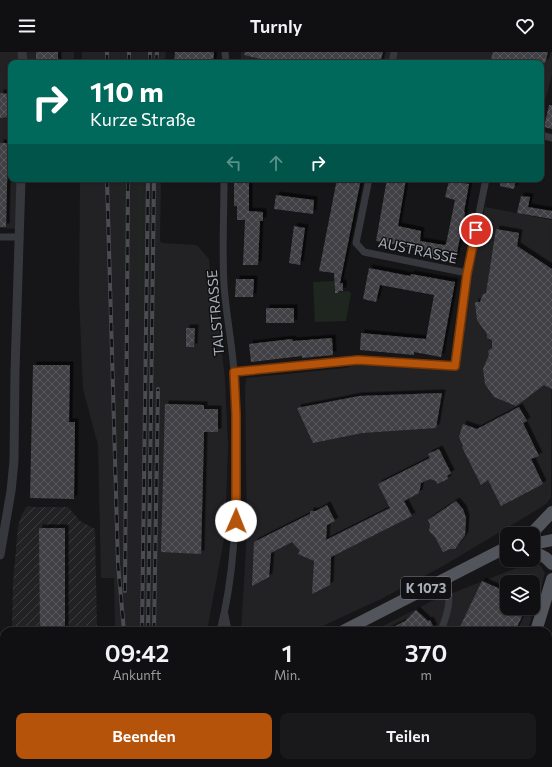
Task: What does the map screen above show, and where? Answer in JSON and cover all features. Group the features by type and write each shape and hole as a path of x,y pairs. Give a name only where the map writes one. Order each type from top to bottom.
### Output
{"main road":[{"path":"537,527 552,512"},
{"path":"540,530 552,527"},
{"path":"540,543 552,540"},
{"name":"K 1073","path":"356,627 500,551"},
{"path":"540,555 552,564"},
{"name":"K 1073","path":"357,627 500,559"},
{"path":"537,627 552,579"},
{"path":"544,627 552,602"}],"street":[{"path":"0,555 11,491 14,461 15,365 21,182"},
{"name":"TALSTRASSE","path":"221,627 225,611 236,521 236,415 234,372 224,284 224,182"},
{"name":"AUSTRASSE","path":"368,182 356,243 364,252 467,274"},
{"name":"AUSTRASSE","path":"234,372 358,360 455,366 467,274 485,182"},
{"path":"0,237 20,237"},
{"path":"442,627 448,608 449,594 446,585"},
{"name":"TALSTRASSE","path":"225,611 227,627"}],"shaded area":[{"path":"0,52 74,52 74,60 8,60 8,182 21,182 18,229 0,228"},
{"path":"82,52 166,52 165,60 82,60"},
{"path":"241,52 552,52 552,75 544,104 544,60 241,60"},
{"path":"80,182 161,182 160,241 162,243 197,245 209,259 212,288 215,289 225,379 228,446 225,534 208,627 115,627 114,578 101,578 98,445 83,389 79,296"},
{"path":"121,182 125,182 124,273"},
{"path":"138,182 142,182 141,320 137,259"},
{"path":"485,207 552,220 551,498 546,504 508,527 500,527 500,532 443,566 381,599 321,627 241,627 247,531 246,378 346,368 357,364 457,369 470,274"},
{"path":"334,281 334,292 349,291 351,294 346,321 315,322 313,282"},
{"path":"27,506 68,507 80,521 95,529 97,627 12,627 13,582 18,527 21,516"},
{"path":"540,565 545,573 540,594 540,575 500,575 500,615 533,615 528,627 381,627 432,601 519,567 540,567"}],"building":[{"path":"36,52 58,52 58,60 36,60"},
{"path":"175,52 214,52 213,60 174,60"},
{"path":"245,52 383,52 381,60 266,60 244,55"},
{"path":"493,52 548,52 545,63 544,60 491,60"},
{"path":"0,93 8,94 8,117 0,118"},
{"path":"549,105 552,105 552,129 544,127"},
{"path":"0,143 8,143 6,227 0,227"},
{"path":"234,182 249,182 249,211 263,212 263,221 260,221 258,265 243,265 245,220 237,220 237,206 234,206"},
{"path":"336,182 360,182 340,283 343,283 343,291 335,293 334,273 319,271"},
{"path":"386,182 405,182 398,226 421,231 420,241 444,245 446,244 455,200 445,197 449,182 469,184 455,262 424,256 425,250 376,241"},
{"path":"501,182 515,182 514,189 500,186"},
{"path":"276,195 314,200 313,214 274,209"},
{"path":"521,196 530,197 528,207 552,211 552,219 517,213"},
{"path":"294,226 305,228 300,265 289,263"},
{"path":"496,229 519,233 517,246 552,269 552,389 544,385 516,406 494,397 485,384 483,369 489,355 488,351 492,348 492,340 487,338 487,334 477,320 475,302 480,302 483,294 486,293"},
{"path":"369,268 410,276 411,274 455,282 441,357 414,352 414,355 360,350 361,333 426,339 434,295 380,285 376,302 363,299"},
{"path":"236,279 254,279 253,297 235,297"},
{"path":"266,308 294,308 294,323 266,323"},
{"path":"186,328 195,328 194,347 186,347"},
{"path":"332,338 333,355 302,358 302,356 251,362 249,344 292,339 293,341"},
{"path":"33,365 70,365 69,422 75,422 74,499 30,498"},
{"path":"442,393 436,428 362,433 313,443 297,408 359,396"},
{"path":"165,404 204,405 204,409 218,409 218,432 204,432 201,554 161,552"},
{"path":"519,407 527,421 523,423 539,456 531,459 543,484 501,506 488,480 481,485 462,447 463,446 459,437 463,424 477,429"},
{"path":"439,449 451,473 447,476 448,479 437,484 436,481 430,479 421,483 419,493 404,501 412,516 331,557 330,585 312,594 314,561 298,554 300,551 292,542 271,553 269,577 252,586 254,542 310,514 310,511 316,511 327,505 335,521 327,525 326,540 390,508 378,484 430,458 428,454"},
{"path":"456,501 463,509 466,518 465,535 455,549 450,549 443,552 435,537 429,531 430,525 428,520"},
{"path":"39,528 65,528 65,627 40,627"},
{"path":"482,581 500,589 500,615 523,615 517,627 460,627"},
{"path":"416,610 428,621 430,620 434,627 393,627 405,621"}],"railway":[{"path":"107,52 107,60"},
{"path":"129,52 129,60"},
{"path":"150,52 150,60"},
{"path":"156,60 157,52"},
{"path":"107,182 118,564 124,627"},
{"path":"125,591 128,182"},
{"path":"142,627 148,182"},
{"path":"148,627 154,182"},
{"path":"154,627 158,389"}],"route":[{"path":"236,521 236,415 234,372 358,360 455,366 467,274 476,230"}]}
